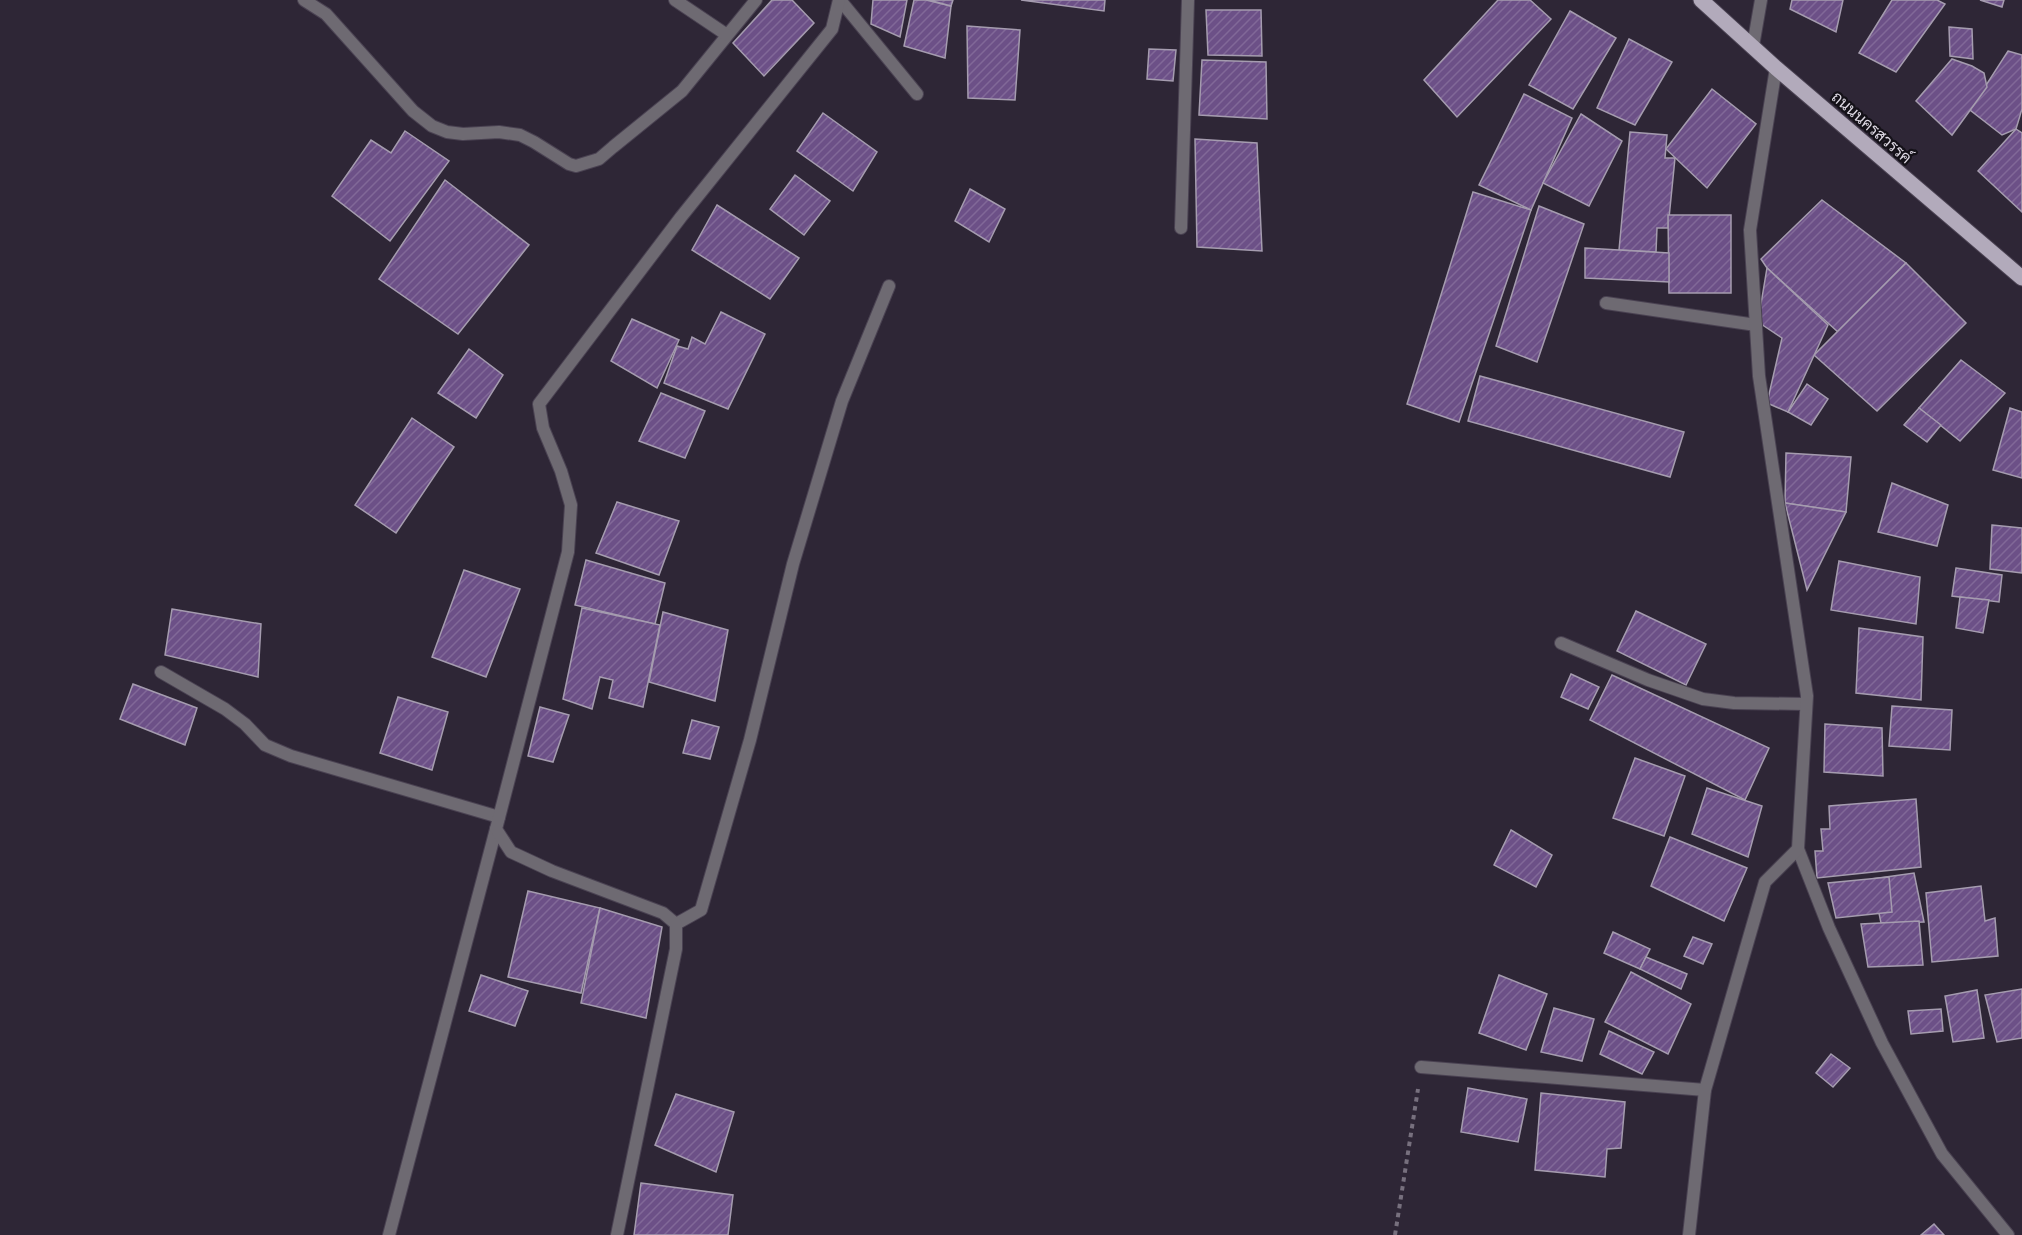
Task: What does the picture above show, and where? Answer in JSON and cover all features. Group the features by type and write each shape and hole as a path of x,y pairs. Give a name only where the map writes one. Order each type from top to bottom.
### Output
{"main road":[{"name":"ถนนนครสวรรค์","path":"1701,0 1776,68 2022,278"}],"street":[{"path":"304,0 326,14 414,111 432,126 447,132 463,134 499,132 519,135 576,166 599,159 682,92 756,0"},
{"path":"675,0 727,35"},
{"path":"840,0 917,94"},
{"path":"389,1235 568,552 571,505 561,471 543,428 539,404 681,217 832,29 840,0"},
{"path":"1181,228 1188,0"},
{"path":"1753,46 1761,0"},
{"path":"1776,68 1750,230 1759,376 1807,696 1798,849 1829,928 1882,1043 1942,1154 2008,1235"},
{"path":"676,924 701,910 750,740 793,564 842,401 889,286"},
{"path":"1606,303 1756,325"},
{"path":"1561,643 1648,680 1703,699 1734,703 1806,704"},
{"path":"161,672 225,709 245,724 265,745 498,823 511,852 552,871 663,913 676,924 676,949 617,1235"},
{"path":"1689,1235 1705,1090 1765,882 1798,849"},
{"path":"1421,1067 1705,1090"}],"path":[{"path":"1395,1235 1421,1067"}],"building":[{"path":"772,0 792,0 814,23 764,76 733,43"},
{"path":"873,0 907,0 900,37 871,24"},
{"path":"914,0 926,0 951,6 945,58 904,46"},
{"path":"929,0 953,0 951,6"},
{"path":"1021,0 1105,0 1104,11"},
{"path":"1498,0 1530,0 1551,19 1457,117 1424,80"},
{"path":"1792,0 1843,0 1836,32 1790,9"},
{"path":"1892,0 1937,0 1945,4 1896,72 1859,53"},
{"path":"1980,0 2004,0 2002,7"},
{"path":"1206,10 1261,10 1262,56 1208,55"},
{"path":"1570,11 1616,38 1573,109 1529,85"},
{"path":"967,26 1020,30 1015,100 968,98"},
{"path":"1949,27 1972,29 1973,59 1950,56"},
{"path":"1629,39 1672,62 1635,125 1597,108"},
{"path":"1149,49 1176,50 1173,81 1147,79"},
{"path":"2008,51 2022,55 2022,109 2016,129 2002,135 1970,110"},
{"path":"1952,59 1984,73 1987,87 1952,135 1916,101"},
{"path":"1202,60 1266,62 1267,119 1199,115"},
{"path":"1712,89 1756,124 1707,188 1666,149"},
{"path":"1524,94 1572,118 1531,210 1479,185"},
{"path":"823,113 877,152 853,191 797,151"},
{"path":"1581,114 1622,141 1589,206 1543,183"},
{"path":"2016,129 2022,133 2022,212 1978,171"},
{"path":"405,131 449,161 390,241 332,196 371,140 391,153"},
{"path":"1630,132 1667,135 1665,158 1675,158 1668,228 1657,228 1656,252 1619,250"},
{"path":"1195,139 1257,143 1262,251 1197,247"},
{"path":"795,175 830,201 804,235 770,209"},
{"path":"445,180 529,245 458,334 379,279"},
{"path":"970,189 1005,209 989,242 955,221"},
{"path":"1473,192 1531,210 1459,422 1407,404"},
{"path":"1822,200 1906,263 1838,332 1767,268 1761,259"},
{"path":"717,205 799,258 770,299 692,250"},
{"path":"1539,206 1584,224 1537,362 1496,346"},
{"path":"1668,215 1731,215 1731,293 1669,293"},
{"path":"1585,248 1669,253 1669,282 1585,278"},
{"path":"1906,263 1966,323 1877,411 1814,355"},
{"path":"1767,268 1828,325 1788,412 1767,403 1782,338 1758,322"},
{"path":"721,312 765,334 728,409 664,383 677,346 688,349 692,337 705,344"},
{"path":"632,319 679,340 657,388 611,361"},
{"path":"469,349 503,375 476,418 438,393"},
{"path":"1961,360 2005,393 1960,441 1919,408"},
{"path":"1480,376 1684,432 1670,477 1468,421"},
{"path":"1807,384 1828,399 1811,425 1788,412"},
{"path":"661,393 705,411 685,458 639,441"},
{"path":"1919,408 1941,425 1927,442 1904,425"},
{"path":"2010,408 2022,412 2022,478 1993,470"},
{"path":"412,418 454,447 396,533 355,505"},
{"path":"1786,453 1851,457 1846,512 1785,503"},
{"path":"1892,483 1948,505 1937,546 1878,532"},
{"path":"617,502 679,521 659,575 596,553"},
{"path":"1785,503 1846,512 1807,590"},
{"path":"1992,525 2022,528 2022,573 1990,569"},
{"path":"586,560 665,583 655,624 575,605"},
{"path":"1839,561 1920,577 1916,624 1831,610"},
{"path":"1956,568 2002,575 1999,602 1952,596"},
{"path":"464,570 520,589 486,677 432,657"},
{"path":"1960,597 1989,600 1983,633 1956,628"},
{"path":"582,608 660,625 643,707 609,698 613,680 600,677 592,709 563,699"},
{"path":"172,609 261,624 258,677 165,655"},
{"path":"1636,611 1706,644 1686,685 1617,651"},
{"path":"663,612 728,630 715,701 649,682"},
{"path":"1859,628 1923,637 1921,700 1856,693"},
{"path":"1571,674 1599,687 1588,709 1561,697"},
{"path":"1612,675 1769,748 1745,800 1590,720"},
{"path":"133,684 197,708 185,745 120,719"},
{"path":"398,697 448,712 432,770 380,753"},
{"path":"1892,706 1952,710 1950,750 1889,746"},
{"path":"540,707 569,715 553,762 528,756"},
{"path":"692,720 719,727 710,759 683,753"},
{"path":"1825,724 1882,728 1883,776 1824,772"},
{"path":"1635,758 1685,776 1664,836 1613,818"},
{"path":"1707,788 1762,806 1748,857 1692,834"},
{"path":"1916,799 1921,867 1817,878 1815,851 1823,851 1821,829 1830,829 1829,806"},
{"path":"1511,830 1552,855 1536,887 1494,865"},
{"path":"1670,837 1747,868 1724,921 1651,886"},
{"path":"1914,873 1924,922 1881,923 1872,879"},
{"path":"1889,877 1892,912 1836,918 1828,883"},
{"path":"1981,886 1985,921 1995,918 1998,956 1932,962 1926,893"},
{"path":"528,891 600,908 581,993 508,977"},
{"path":"600,908 662,927 646,1018 581,1003"},
{"path":"1919,921 1923,965 1868,967 1861,924"},
{"path":"1613,932 1650,949 1640,969 1604,953"},
{"path":"1693,937 1712,944 1703,964 1684,956"},
{"path":"1646,957 1687,974 1681,989 1640,969"},
{"path":"1631,972 1691,1004 1668,1054 1605,1022"},
{"path":"481,975 528,991 515,1026 469,1011"},
{"path":"1499,975 1547,994 1526,1050 1479,1033"},
{"path":"2022,989 2022,1038 1997,1042 1985,995"},
{"path":"1977,990 1984,1038 1953,1042 1945,996"},
{"path":"1554,1008 1594,1019 1582,1061 1541,1052"},
{"path":"1941,1009 1943,1031 1911,1034 1908,1011"},
{"path":"1609,1031 1654,1052 1642,1074 1600,1054"},
{"path":"1831,1054 1850,1068 1833,1087 1816,1073"},
{"path":"1468,1088 1527,1099 1518,1142 1461,1132"},
{"path":"1541,1093 1625,1102 1621,1148 1607,1149 1605,1177 1535,1170"},
{"path":"676,1094 734,1112 716,1172 655,1145"},
{"path":"641,1183 733,1195 728,1235 634,1235"},
{"path":"1934,1224 1944,1235 1921,1235"}]}
